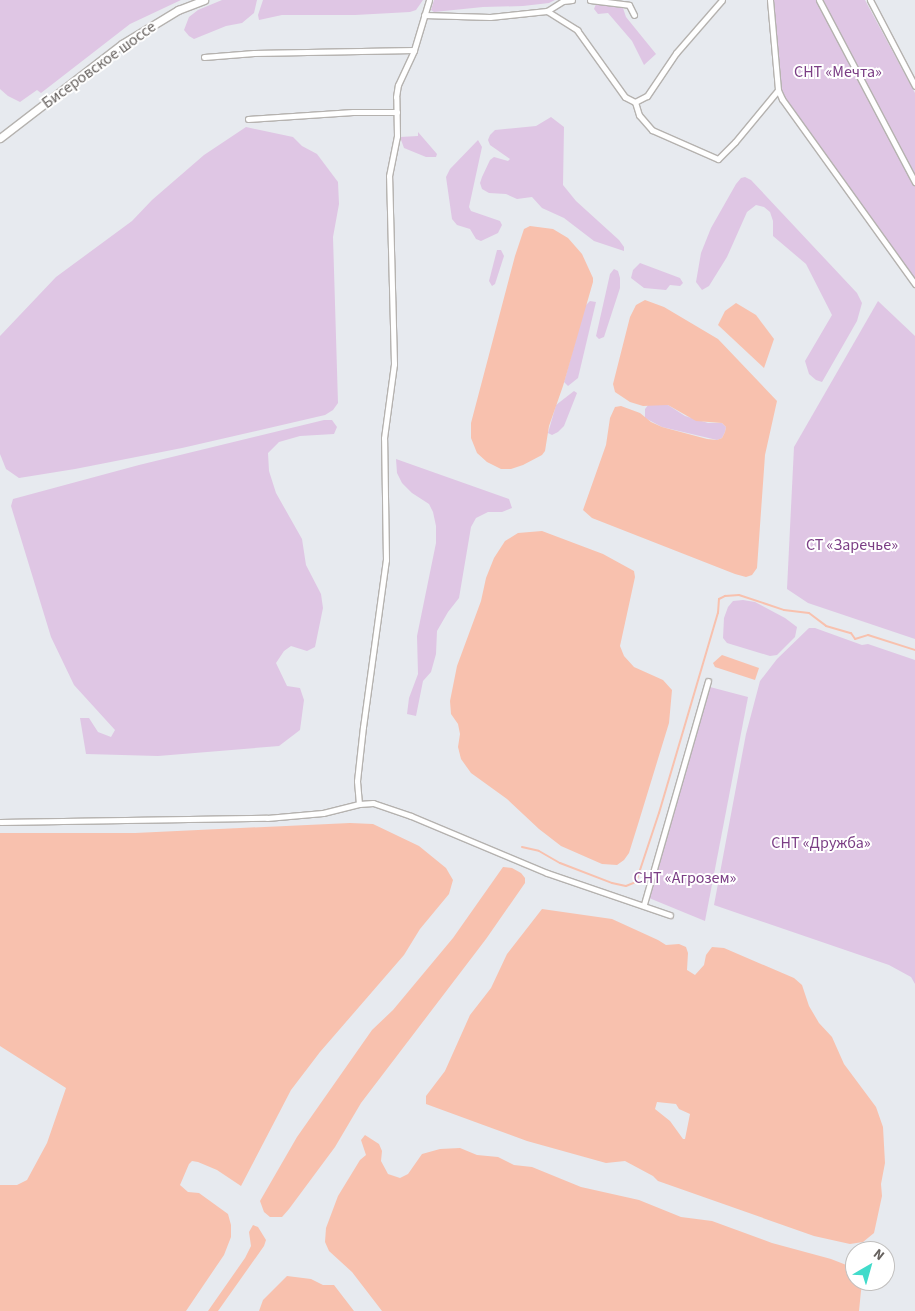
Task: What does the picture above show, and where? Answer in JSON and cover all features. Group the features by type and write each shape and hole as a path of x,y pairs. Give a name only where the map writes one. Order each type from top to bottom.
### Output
{"main road":[{"name":"Бисеровское шоссе","path":"0,138 122,44 178,10 204,0"}],"street":[{"path":"359,804 357,781 386,560 384,438 394,364 389,176 396,136 398,85 414,50 429,0"},
{"path":"424,16 490,17 547,11 563,1 572,0"},
{"path":"590,0 629,5 634,15"},
{"path":"635,102 647,96 676,53 722,0"},
{"path":"770,0 778,90 782,99 915,284"},
{"path":"818,0 915,182"},
{"path":"870,0 915,86"},
{"path":"547,11 577,30 625,97 635,102 639,116 652,130 718,159 735,142 778,90"},
{"path":"204,57 254,53 414,50"},
{"path":"248,119 353,112 397,112"},
{"path":"644,904 708,681"},
{"path":"0,822 267,818 323,813 359,804 373,803 547,872 644,904 670,915"}],"green space":[{"path":"0,0 181,0 130,24 41,93 37,90 20,102 8,96 0,89"},
{"path":"222,0 257,0 254,13 242,23 226,26 194,39 189,36 184,30 189,17 198,10"},
{"path":"263,0 423,0 416,10 410,12 355,15 282,15 259,20 258,15"},
{"path":"434,0 555,0 549,3 523,6 483,7 434,12 431,10"},
{"name":"СНТ «Мечта»","path":"774,0 865,0 915,93 915,281 784,97 779,79"},
{"path":"596,4 623,8 626,17 656,54 644,65 632,41 608,13 598,14 594,9"},
{"path":"551,117 564,127 563,185 576,201 619,240 624,247 624,251 594,241 564,218 542,208 532,197 517,199 506,194 489,193 482,189 480,183 490,160 494,157 508,161 510,159 490,145 488,140 490,135 495,130 536,126"},
{"path":"246,127 293,137 302,146 317,154 338,182 339,204 333,237 338,403 333,410 325,415 182,448 19,478 6,469 0,454 0,336 56,277 132,221 152,200 204,155"},
{"path":"418,132 437,154 436,157 426,157 404,148 400,137 418,136"},
{"path":"478,140 482,147 469,207 471,211 500,221 502,225 498,233 481,241 476,239 470,229 457,225 452,219 446,177 450,169"},
{"path":"745,177 751,180 857,293 862,303 857,321 822,382 809,374 805,361 832,315 806,264 773,236 773,221 770,212 764,207 756,205 747,212 727,257 709,286 702,290 696,282 701,253 711,228 736,184 741,178"},
{"path":"497,250 501,250 504,256 495,284 492,286 489,281"},
{"path":"640,263 680,278 683,283 680,286 670,285 666,290 644,288 631,278 633,270"},
{"path":"614,269 618,271 620,288 604,337 599,339 596,336 610,274"},
{"path":"590,301 596,302 578,378 568,386 564,382 585,306"},
{"name":"СТ «Заречье»","path":"878,301 915,336 915,639 808,603 787,589 794,447"},
{"path":"574,391 577,393 564,426 552,435 548,433 556,405"},
{"path":"649,404 668,405 685,416 708,423 722,423 726,427 725,432 722,438 717,440 662,427 645,418 645,409"},
{"path":"324,420 332,420 337,427 334,434 300,436 279,442 268,453 269,471 276,493 302,539 306,565 321,594 323,608 315,647 307,651 291,646 284,651 276,663 287,686 300,688 304,700 300,730 279,746 158,756 86,754 80,718 89,718 98,732 111,737 115,730 74,685 51,637 11,506 13,499 139,465"},
{"path":"396,459 509,499 512,508 502,512 488,512 476,518 471,527 459,598 437,631 436,654 431,672 423,681 416,716 407,714 409,698 418,674 417,636 436,543 436,526 429,504 412,493 402,483 397,473"},
{"path":"733,601 755,602 785,618 797,627 795,637 777,655 770,656 727,643 723,638 724,618 728,607"},
{"name":"СНТ «Дружба»","path":"809,628 815,628 862,645 868,644 915,660 915,984 911,977 889,965 714,905 746,734 760,681 777,659"},
{"name":"СНТ «Агрозем»","path":"710,687 748,697 705,921 649,898"}],"shaded area":[{"path":"530,226 553,229 568,238 582,254 593,282 563,386 549,426 545,451 542,455 523,465 511,469 501,469 487,462 477,453 471,438 471,423 515,256 524,229"},
{"path":"645,300 664,307 718,339 777,401 765,455 757,568 752,575 746,577 735,574 592,518 583,510 606,445 610,418 615,407 621,406 640,413 651,422 662,427 707,439 717,440 722,438 725,432 726,427 722,423 696,421 668,405 643,406 630,402 615,392 613,384 630,317 636,305"},
{"path":"736,303 756,315 774,339 764,368 718,325 725,311"},
{"path":"542,531 603,554 634,571 635,577 620,646 624,656 634,667 663,680 672,690 669,723 629,853 617,865 602,864 561,846 539,829 507,799 471,773 461,759 458,747 460,734 458,724 451,714 450,701 457,666 481,601 486,578 494,558 505,541 518,533"},
{"path":"722,655 759,668 755,680 715,667 713,663"},
{"path":"350,823 373,824 419,846 446,868 453,880 449,894 420,929 404,955 320,1052 291,1090 241,1186 217,1170 198,1162 192,1161 189,1164 180,1185 188,1192 199,1193 228,1214 231,1225 231,1237 224,1255 186,1311 0,1311 0,1185 17,1185 27,1180 47,1143 66,1088 0,1046 0,833 135,833"},
{"path":"503,867 512,868 521,873 525,878 525,883 486,939 361,1103 335,1147 289,1209 282,1217 270,1217 264,1212 260,1201 297,1137 372,1030 393,1010 453,938"},
{"path":"542,909 612,919 666,945 679,944 686,947 688,953 687,970 695,975 704,965 706,955 712,947 724,948 794,978 802,985 809,1006 819,1023 832,1037 844,1064 876,1107 883,1127 885,1163 881,1184 882,1196 874,1233 864,1241 845,1241 845,1243 814,1236 658,1181 653,1176 625,1161 606,1163 527,1141 426,1104 426,1096 445,1071 470,1015 491,988 507,954","holes":["657,1102 676,1104 679,1109 690,1114 685,1139 683,1139 670,1121 655,1109"]},
{"path":"365,1135 379,1144 382,1151 381,1161 388,1174 400,1178 408,1174 422,1154 440,1149 460,1148 477,1155 498,1157 514,1165 532,1167 581,1187 639,1200 681,1217 712,1221 772,1243 831,1259 845,1264 845,1291 861,1291 859,1311 382,1311 352,1272 329,1251 325,1242 326,1228 338,1196 360,1160 366,1155 361,1140"},
{"path":"253,1225 258,1227 266,1240 264,1246 218,1311 208,1311 245,1258 251,1246 249,1232"},
{"path":"287,1276 311,1279 323,1285 334,1285 354,1311 259,1311 263,1300"}],"waterway":[{"path":"522,847 539,851 560,863 612,883 626,886 636,882 659,813 718,613 719,599 725,596 739,595 784,610 809,613 826,626 851,633 855,639 868,635 915,650"}]}
